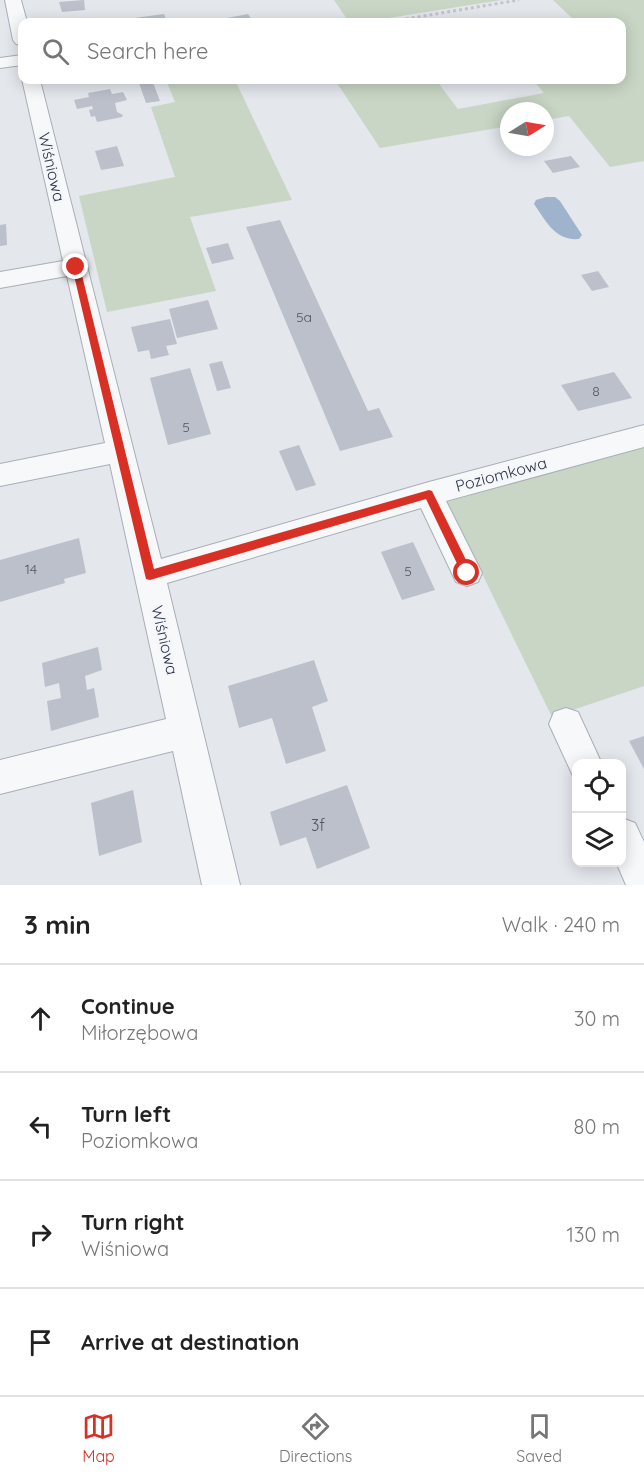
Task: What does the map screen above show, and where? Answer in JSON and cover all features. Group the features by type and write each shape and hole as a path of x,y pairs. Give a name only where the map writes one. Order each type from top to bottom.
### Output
{"street":[{"path":"13,0 18,22"},
{"path":"0,63 18,61"},
{"name":"Wiśniowa","path":"33,84 221,885"},
{"path":"0,280 76,267"},
{"name":"Poziomkowa","path":"150,575 429,494 644,436"},
{"path":"0,475 121,452"},
{"path":"429,494 467,573"},
{"path":"566,724 583,759"},
{"path":"0,777 186,731"},
{"path":"626,846 644,882"}],"path":[{"path":"412,18 519,0"}],"green space":[{"path":"334,0 502,0 388,18 346,18"},
{"path":"553,0 644,0 644,161 610,167 569,116 554,118 554,102 500,102 500,128 380,148 338,84 439,84 458,109 544,93 536,84 626,84 626,18 572,18"},
{"path":"168,84 237,84 292,200 190,217 216,291 107,312 79,196 175,177 151,107 175,102"},
{"path":"644,445 644,686 552,717 447,502"}],"water":[{"path":"555,197 560,201 582,235 579,239 564,237 547,223 534,204 536,200"}],"building":[{"path":"84,0 85,10 62,12 59,2"},
{"path":"164,14 166,18 134,18"},
{"path":"248,14 250,18 227,18"},
{"path":"139,84 154,84 160,101 146,103"},
{"path":"110,89 112,94 123,92 127,100 115,103 117,112 123,115 122,117 97,122 95,116 91,117 89,110 93,109 92,106 77,109 74,100 89,97 88,93"},
{"path":"117,146 124,166 101,170 95,151"},
{"path":"571,156 580,167 553,173 544,161"},
{"path":"280,220 368,411 379,408 393,437 340,451 246,227"},
{"path":"6,224 7,245 0,246 0,225"},
{"path":"228,243 234,259 212,264 206,248"},
{"path":"598,271 609,287 592,291 581,275"},
{"path":"208,300 218,329 177,338 169,309"},
{"path":"170,319 177,344 166,346 169,355 151,359 149,350 138,352 131,327"},
{"path":"222,361 231,388 217,391 209,364"},
{"path":"190,368 211,434 168,445 150,378"},
{"path":"614,372 632,398 578,411 561,385"},
{"path":"299,445 316,485 296,491 279,451"},
{"path":"79,538 86,573 64,579 65,583 0,602 0,560"},
{"path":"413,542 435,590 402,600 381,552"},
{"path":"98,647 102,670 85,676 87,690 94,688 99,717 51,731 47,701 61,698 59,683 45,687 42,663"},
{"path":"314,660 328,701 312,707 326,751 286,764 272,718 239,728 228,686"},
{"path":"644,736 644,769 629,741"},
{"path":"347,785 370,848 317,869 306,837 280,846 270,812"},
{"path":"133,790 142,842 99,856 91,803"}],"route":[{"path":"76,267 150,575 429,494 467,573"}]}
